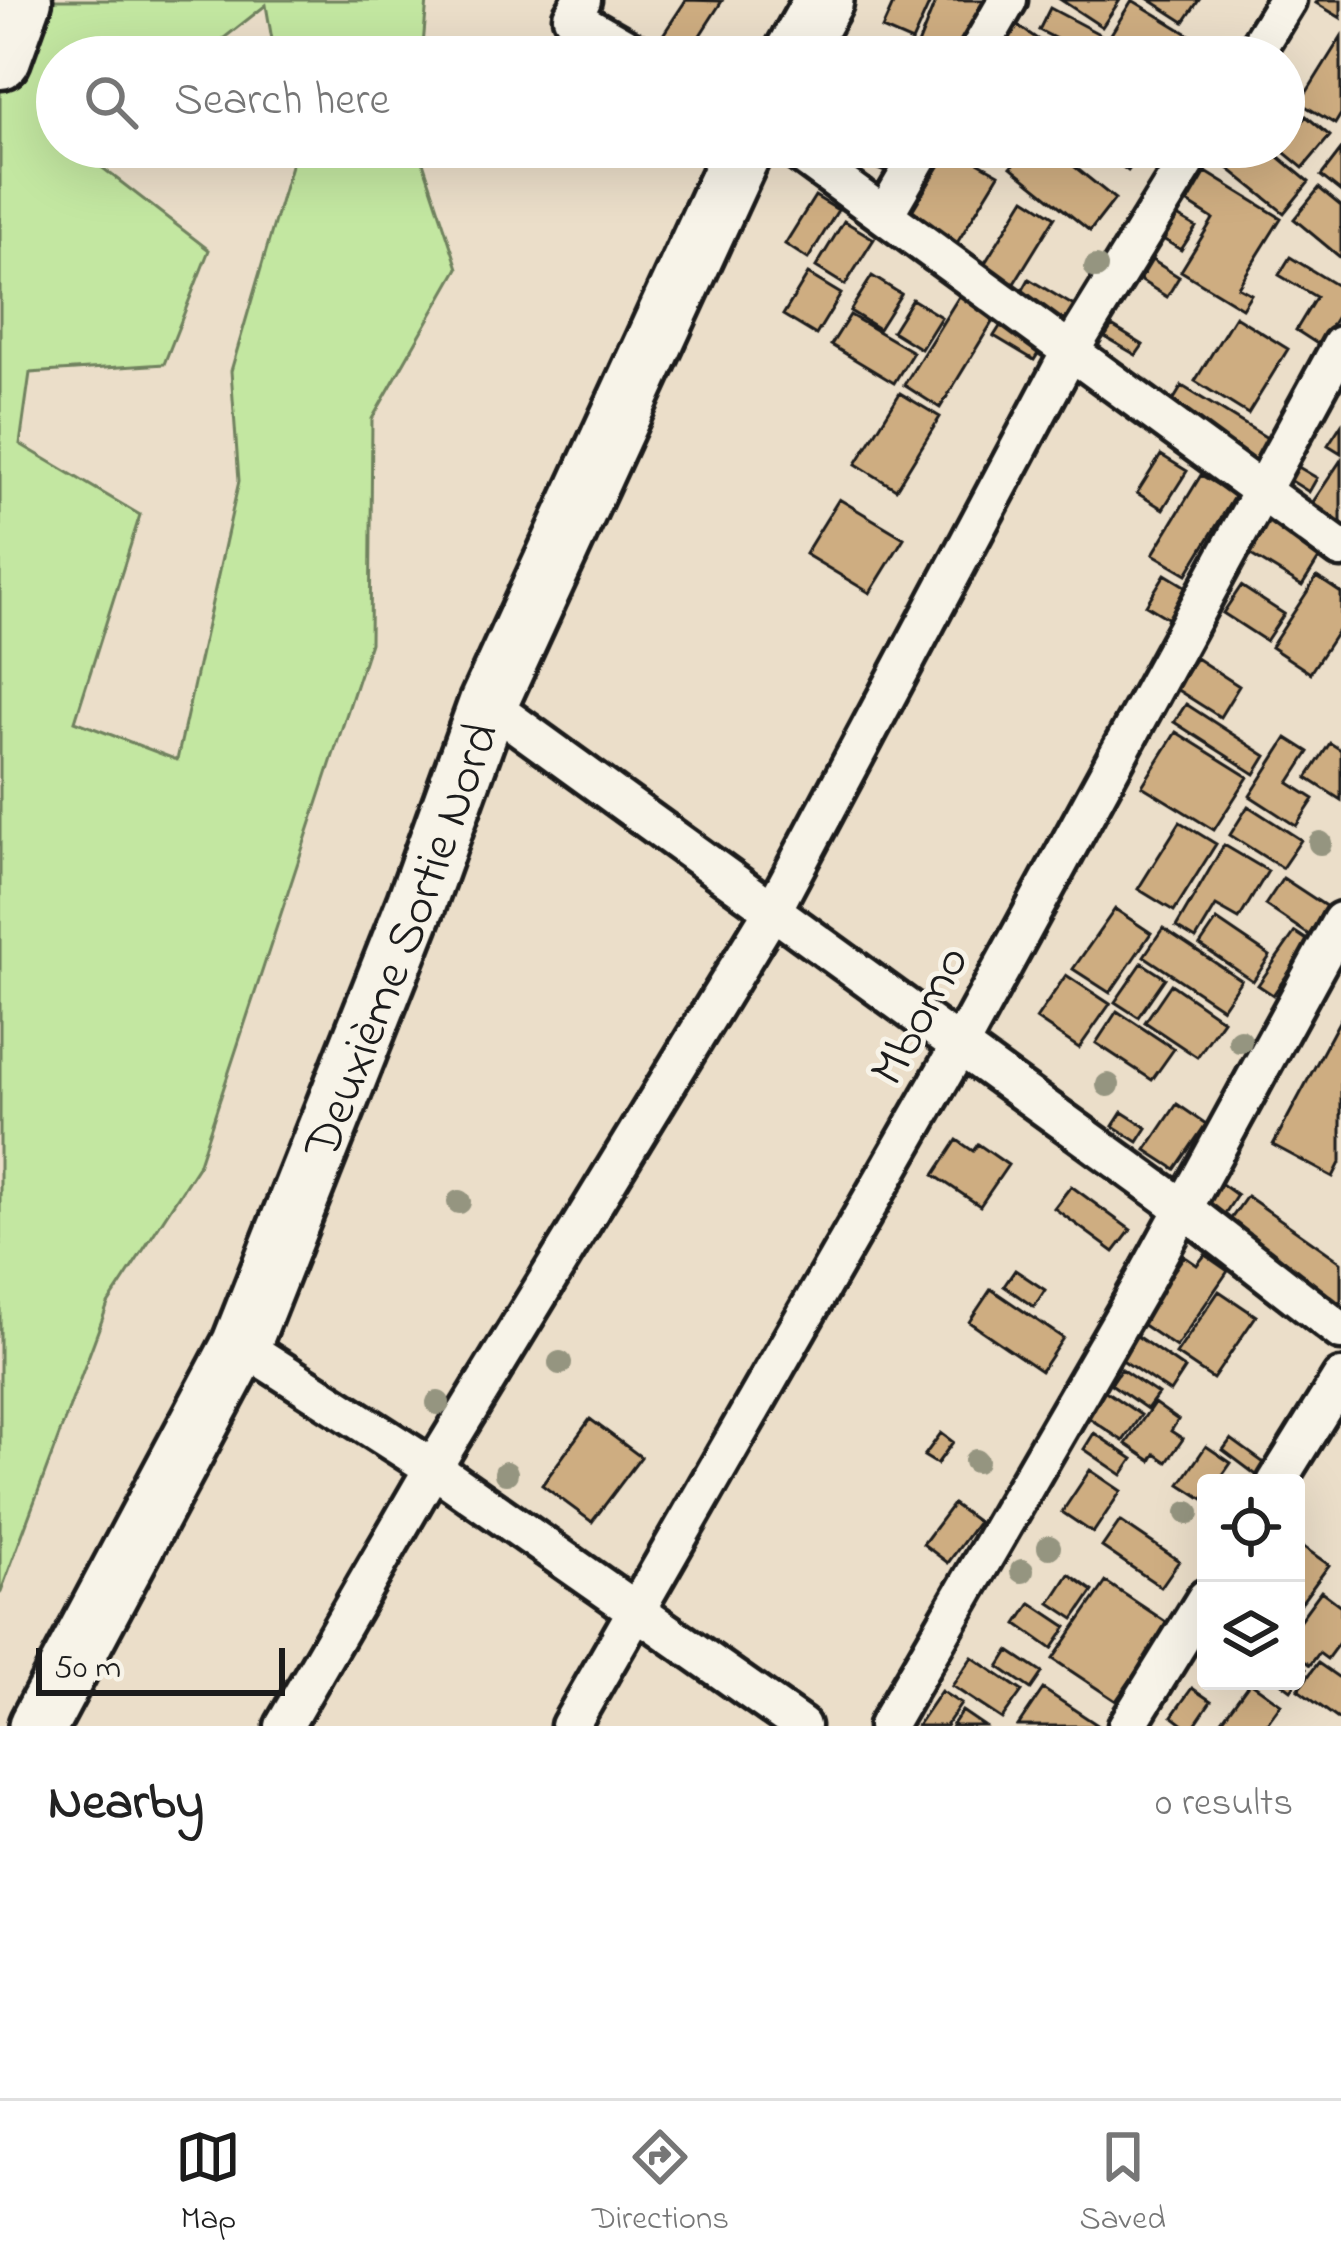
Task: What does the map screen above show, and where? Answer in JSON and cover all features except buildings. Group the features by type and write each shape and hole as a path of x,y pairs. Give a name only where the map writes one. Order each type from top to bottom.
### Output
{"highway":[{"path":"0,58 21,0"}],"main road":[{"path":"804,36 824,0"},
{"name":"Deuxième Sortie Nord","path":"38,1726 241,1345 416,904 488,704 734,168"}],"street":[{"path":"582,0 572,16 606,36"},
{"path":"987,36 1008,0"},
{"path":"1265,36 1287,0"},
{"path":"820,168 1341,550"},
{"path":"885,214 912,168"},
{"path":"284,1726 433,1468 774,908 1072,350 1183,168"},
{"name":"Mbomo","path":"570,1726 634,1607 960,1045 1341,345"},
{"path":"488,704 1183,1208 1341,1330"},
{"path":"887,1726 1341,921"},
{"path":"241,1345 433,1468 801,1726"},
{"path":"1282,1474 1341,1378"},
{"path":"1127,1726 1197,1613"}],"green space":[{"path":"0,0 427,0 424,36 271,36 266,5 227,36 36,36 36,168 103,168 209,250 164,364 30,373 20,444 140,515 75,721 177,760 239,481 231,371 290,168 425,168 458,268 372,419 370,643 198,1166 108,1304 0,1594"}]}
